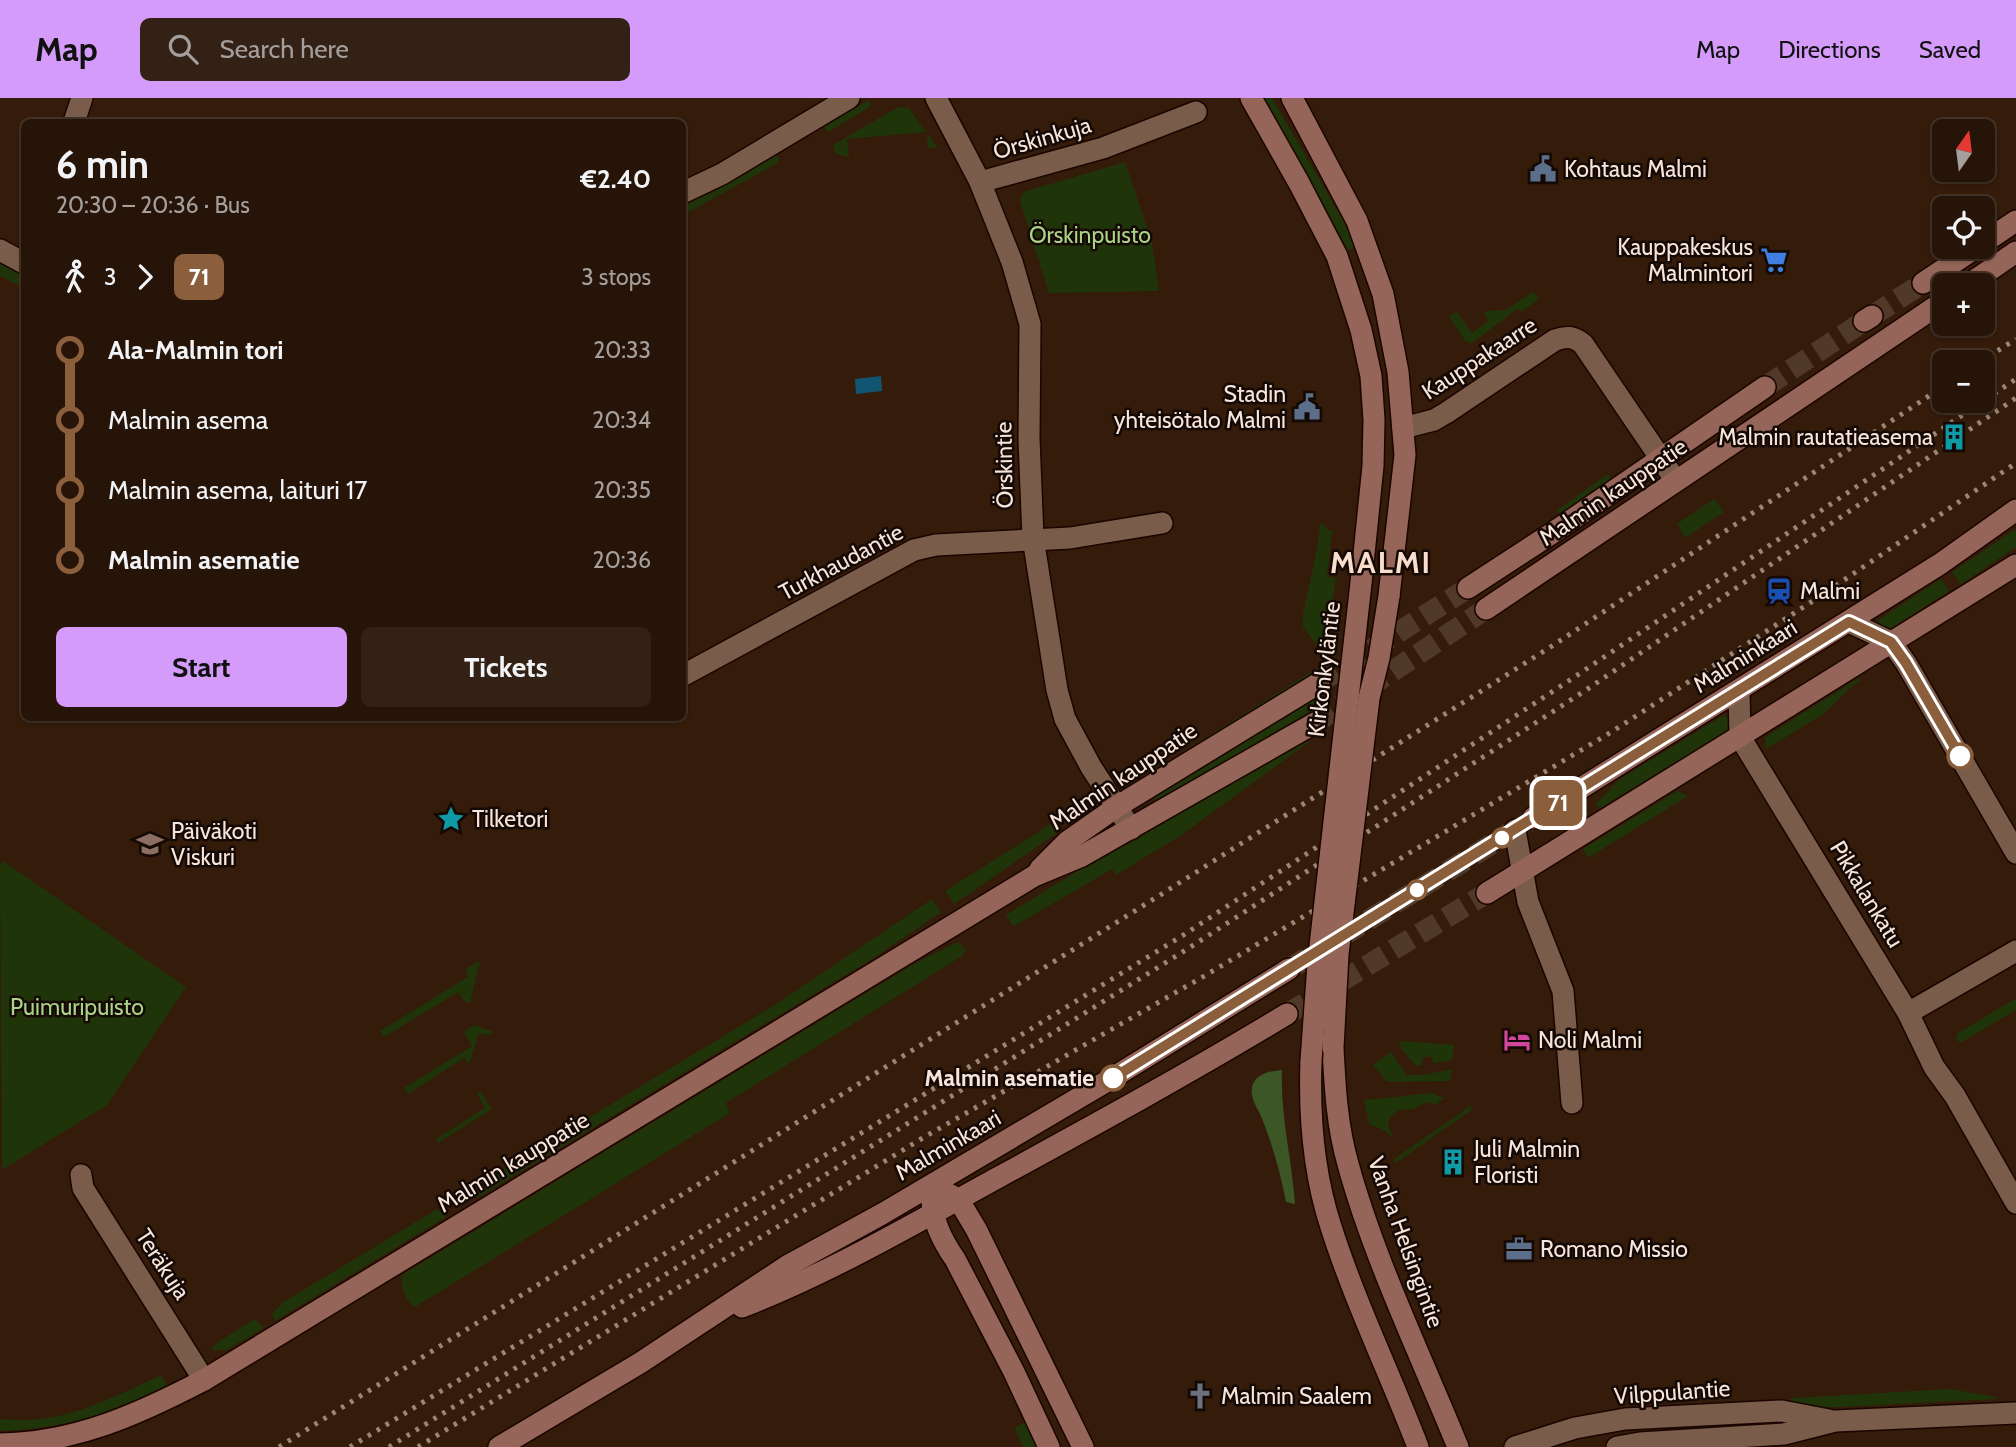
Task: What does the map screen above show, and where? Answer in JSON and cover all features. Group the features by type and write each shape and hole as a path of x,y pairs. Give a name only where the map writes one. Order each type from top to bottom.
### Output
{"main road":[{"name":"Kirkonkyläntie","path":"1251,98 1337,256 1361,330 1371,376 1373,466 1318,964 1311,1062 1311,1108 1315,1146 1330,1224 1418,1447"},
{"path":"1292,98 1357,221 1373,259 1383,294 1398,372 1403,428"},
{"path":"1995,235 2016,221"},
{"path":"1985,273 2016,252"},
{"path":"1923,282 1958,259"},
{"name":"Malmin kauppatie","path":"1486,610 1932,309"},
{"name":"Malmin kauppatie","path":"1468,587 1662,459 1765,387"},
{"name":"Vanha Helsingintie","path":"1403,428 1403,482 1382,641 1369,698 1338,954 1333,1048 1336,1097 1348,1163 1366,1218 1458,1447"},
{"name":"Malminkaari","path":"1533,818 1940,564 2016,510"},
{"path":"1487,893 2016,565"},
{"name":"Malmin kauppatie","path":"1034,876 1068,841 1118,806 1319,683"},
{"name":"Malmin kauppatie","path":"0,1444 64,1437 97,1429 153,1407 204,1380 1034,876 1082,856 1315,723"},
{"name":"Malminkaari","path":"499,1447 705,1322 787,1266 1109,1080 1289,969"},
{"name":"Malminkaari","path":"705,1322 795,1286 933,1214 1220,1055 1287,1014"},
{"path":"931,1185 958,1199 976,1228 1083,1447"},
{"path":"931,1185 933,1214 946,1247 955,1259 1014,1372 1049,1447"}],"street":[{"path":"75,119 82,98"},
{"path":"686,190 722,174 849,98"},
{"name":"Örskintie","path":"936,98 980,182 1012,262 1030,324 1029,439 1033,538 1055,677 1065,719 1131,829"},
{"name":"Örskinkuja","path":"980,182 1103,148 1196,113"},
{"path":"0,250 21,260"},
{"name":"Kauppakaarre","path":"1403,428 1434,420 1555,340 1566,336 1576,338 1583,344 1676,481"},
{"name":"Turkhaudantie","path":"686,674 914,550 936,545 1070,538 1162,523"},
{"path":"1849,622 1891,642 1906,663 2016,853"},
{"name":"Pikkalankatu","path":"1738,691 1740,737 1884,972 1908,1013 1934,1067 1955,1096 2016,1203"},
{"path":"1515,830 1528,902 1563,991 1572,1103"},
{"path":"1908,1013 2016,951"},
{"name":"Teräkuja","path":"81,1175 83,1188 204,1380"},
{"name":"Vilppulantie","path":"1515,1447 1575,1428 1625,1419 1782,1411 1835,1421"},
{"path":"1753,1413 1753,1442"},
{"name":"Vilppulantie","path":"1617,1447 1640,1443 1753,1442 1835,1421 2016,1413"}],"green space":[{"path":"1263,98 1272,98 1344,222 1355,247 1348,250"},
{"path":"869,100 871,106 827,131 824,126"},
{"path":"898,107 909,108 926,132 847,139 849,157 836,154 833,145"},
{"path":"927,133 937,147 928,148"},
{"path":"776,154 778,163 686,213 686,205 715,191"},
{"name":"Örskinpuisto","path":"1125,162 1152,242 1159,291 1049,293 1020,201 1023,192"},
{"path":"0,261 21,271 21,286 0,276"},
{"path":"1532,292 1538,295 1537,301 1520,312 1517,309 1472,343 1466,342 1450,318 1457,312 1472,333 1488,321 1484,313 1486,311 1506,310"},
{"path":"1608,474 1613,481 1562,515 1556,511"},
{"path":"1714,499 1724,512 1685,538 1677,524"},
{"path":"1321,522 1328,530 1332,530 1327,577 1336,578 1327,648 1314,642 1303,627 1303,614"},
{"path":"2016,529 2016,547 1961,584 1952,572"},
{"path":"1941,579 1949,591 1890,629 1878,623 1880,619"},
{"path":"1322,665 1321,674 1181,760 1178,755"},
{"path":"1859,678 1861,681 1852,686 1825,713 1766,749 1765,739 1768,735"},
{"path":"1322,690 1319,707 1185,790 1166,798 1147,800"},
{"path":"1724,715 1728,718 1725,732 1599,809 1596,804 1620,779"},
{"path":"1316,725 1309,742 1183,834 1116,875 1112,869 1012,925 1006,915"},
{"path":"1677,791 1688,796 1588,858 1583,849"},
{"path":"1051,824 1057,833 954,904 945,891"},
{"name":"Puimuripuisto","path":"3,861 186,987 107,1105 2,1170 0,866"},
{"path":"932,899 941,912 872,959 477,1198 472,1194 472,1189 776,1004"},
{"path":"958,942 966,950 962,956 726,1103 730,1113 415,1307 408,1301 403,1289 402,1275 914,964"},
{"path":"480,962 470,1002 466,1003 458,992 384,1037 380,1031 468,977 466,969"},
{"path":"2016,998 2016,1010 1962,1042 1956,1038 1958,1033"},
{"path":"474,1025 494,1032 490,1035 479,1033 469,1065 464,1058 408,1094 404,1088 472,1046 464,1032"},
{"path":"1403,1041 1454,1045 1453,1057 1449,1061 1434,1063 1431,1056 1422,1058 1422,1065 1416,1066 1398,1044"},
{"path":"1391,1052 1407,1075 1423,1075 1452,1069 1450,1081 1387,1082 1373,1065"},
{"path":"1282,1070 1283,1104 1295,1204 1286,1202 1272,1146 1252,1094 1253,1083 1259,1076"},
{"path":"481,1092 492,1109 438,1143 436,1139 485,1108 477,1094"},
{"path":"1431,1093 1444,1098 1436,1105 1427,1102 1413,1109 1399,1110 1390,1118 1388,1125 1394,1140 1386,1131 1369,1124 1364,1100"},
{"path":"1470,1106 1473,1109 1396,1163 1394,1159"},
{"path":"437,1209 446,1217 275,1321 272,1314 282,1303"},
{"path":"255,1319 264,1328 226,1350 211,1350 218,1342"},
{"path":"161,1375 167,1386 105,1412 46,1427 0,1431 0,1419 43,1419 64,1415 102,1402"},
{"path":"1951,1389 1996,1399 1840,1407 1789,1407 1788,1401 1792,1398"},
{"path":"1026,1421 1040,1447 1023,1447 1015,1428"}],"water":[{"path":"881,376 882,391 856,394 855,379"}],"tunnel":[{"path":"1872,316 1923,283"},
{"path":"1765,387 1864,321"},
{"path":"1319,683 1468,588"},
{"path":"1315,723 1486,609"},
{"path":"1289,969 1529,821"},
{"path":"1287,1014 1487,893"}],"railway":[{"path":"1995,352 2016,339"},
{"path":"350,1447 1182,936 1573,678 2016,379"},
{"path":"279,1447 1552,646 1932,394"},
{"path":"389,1447 1189,948 1583,692 2016,398"},
{"path":"418,1447 921,1139 1206,975 1613,731 1822,595 2016,463"}],"bus line":[{"name":"71","path":"1113,1078 1849,622 1891,642 1960,756"}],"place":[{"name":"Kohtaus Malmi","path":"1543,169"},
{"name":"Kauppakeskus Malmintori","path":"1774,260"},
{"name":"Stadin yhteisötalo Malmi","path":"1307,407"},
{"name":"Malmin rautatieasema","path":"1954,437"},
{"name":"Malmi","path":"1779,591"},
{"name":"Tilketori","path":"451,819"},
{"name":"Päiväkoti Viskuri","path":"150,844"},
{"name":"Noli Malmi","path":"1517,1040"},
{"name":"Malmin asematie","path":"1113,1078"},
{"name":"Juli Malmin Floristi","path":"1453,1162"},
{"name":"Romano Missio","path":"1519,1249"},
{"name":"Malmin Saalem","path":"1200,1396"}],"district":[{"name":"MALMI","path":"1381,562"}]}
